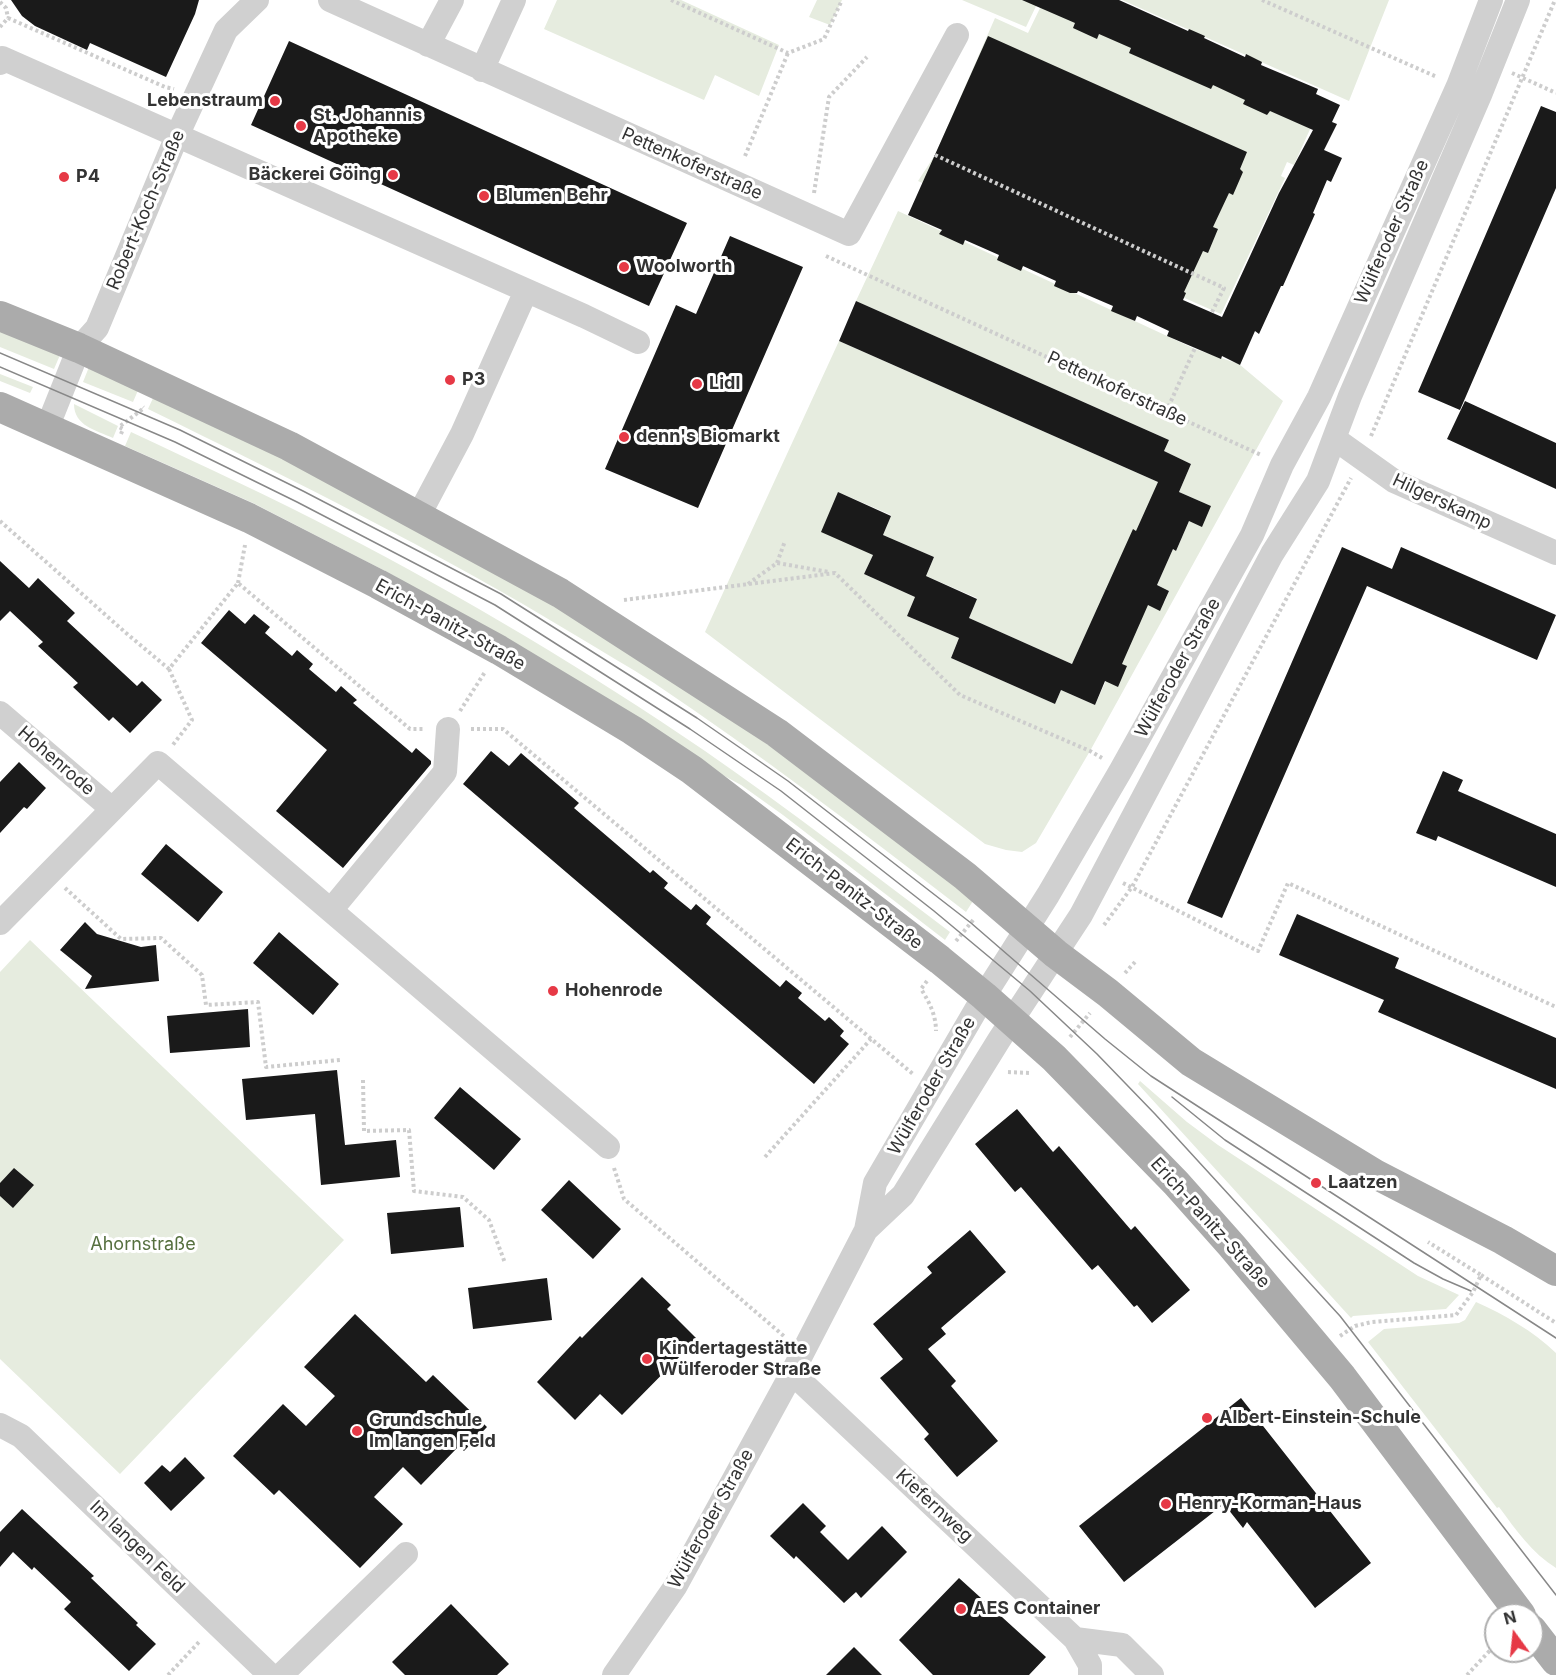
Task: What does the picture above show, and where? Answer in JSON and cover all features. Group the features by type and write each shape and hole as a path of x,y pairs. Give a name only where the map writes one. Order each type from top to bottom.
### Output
{"main road":[{"path":"0,316 79,348 289,446 560,593 777,733 965,876 1056,954 1108,993 1191,1062 1375,1174 1503,1240 1556,1271"},
{"name":"Erich-Panitz-Straße","path":"0,407 249,518 378,584 499,650 632,730 692,771 940,960 1054,1058 1176,1183 1322,1352 1512,1603"},
{"path":"1544,1646 1556,1662"}],"street":[{"name":"Robert-Koch-Straße","path":"46,428 79,348 97,328 195,94 226,30 257,0"},
{"name":"Pettenkoferstraße","path":"330,0 849,234 957,35"},
{"path":"428,45 452,0"},
{"path":"482,70 514,0"},
{"name":"Wülferoder Straße","path":"614,1675 675,1587 797,1362 866,1230 875,1183 984,996 1121,770 1252,535 1282,465 1319,397 1458,86 1491,0"},
{"name":"Wülferoder Straße","path":"866,1230 903,1195 1011,1020 1081,915 1272,555 1318,482 1350,396 1480,95 1518,0"},
{"path":"0,63 2,58 638,342"},
{"path":"419,515 462,434 526,291"},
{"name":"Hilgerskamp","path":"1335,439 1394,481 1556,552"},
{"name":"Hohenrode","path":"0,713 112,809"},
{"path":"331,910 446,772 448,729"},
{"path":"0,923 158,762 608,1147"},
{"name":"Kiefernweg","path":"797,1362 1075,1639 1090,1665 1090,1675"},
{"name":"Im langen Feld","path":"0,1425 21,1436 270,1675"},
{"path":"281,1675 406,1554"},
{"path":"1075,1639 1122,1645 1152,1675"}],"path":[{"path":"671,0 788,53 824,39 842,0"},
{"path":"1262,0 1458,86"},
{"path":"0,1 6,8 8,18"},
{"path":"8,18 165,87 195,94"},
{"path":"0,27 8,18"},
{"path":"745,156 788,53"},
{"path":"810,217 829,97 867,57"},
{"path":"1493,64 1556,93"},
{"path":"1480,95 1510,108"},
{"path":"935,155 1224,288 1212,312"},
{"name":"Pettenkoferstraße","path":"826,256 1282,465"},
{"path":"1166,412 1195,348"},
{"path":"110,456 123,429 119,427 144,408 139,405 148,380"},
{"path":"1318,482 1343,493"},
{"path":"169,669 238,582 249,518"},
{"path":"0,521 169,669 192,720 158,762"},
{"path":"748,585 777,563 785,541"},
{"path":"777,563 835,573 960,694 1090,751 1121,770"},
{"path":"624,600 835,573"},
{"path":"238,582 410,729 503,729 930,1089"},
{"path":"448,729 499,650"},
{"path":"48,873 121,939 161,938 202,975 206,1005 258,1002 266,1067 340,1060"},
{"path":"1103,873 1258,951 1288,883 1556,1007"},
{"path":"921,989 940,960 992,899"},
{"path":"1054,1058 1135,962"},
{"path":"765,1157 871,1039"},
{"path":"363,1080 364,1131 409,1130 414,1191 464,1197 489,1220 505,1263"},
{"path":"608,1147 624,1199 797,1362"},
{"path":"1428,1242 1556,1323"},
{"path":"1322,1352 1336,1338 1355,1326 1372,1322 1456,1315 1473,1292 1481,1275"},
{"path":"168,1675 216,1623"},
{"path":"1467,1675 1484,1657"}],"green space":[{"path":"557,0 681,0 779,45 759,96 715,75 704,100 544,29"},
{"path":"817,0 842,0 830,25 809,17"},
{"path":"962,0 1039,0 1026,27"},
{"path":"1122,0 1389,0 1349,101"},
{"path":"1041,6 1311,127 1294,165 1287,162 1281,176 1285,178 1221,314 918,181 935,155 995,18 1028,33"},
{"path":"898,211 1195,349 1239,364 1283,401 1090,751 1036,843 1022,852 985,844 705,632 839,341 1158,482 1141,533 1134,530 1072,664 969,618 977,598 926,576 934,557 883,535 891,515 838,492 873,555 864,574 915,597 907,616 959,638 951,658 1055,704 1061,690 1095,705 1115,661 1151,598 1164,603 1169,591 1157,585 1173,549 1176,551 1192,514 1211,506 1179,492 1191,464 1164,451 1169,440 856,301"},
{"path":"0,331 60,355 54,369 0,347"},
{"path":"89,367 139,388 133,402 83,382"},
{"path":"0,374 33,387 30,393 0,381"},
{"path":"154,396 328,479 536,592 750,732 847,800 973,901 966,912 773,766 654,683 523,604 417,545 148,409"},
{"path":"74,404 118,426 113,438 93,430 82,422 75,411"},
{"path":"131,432 236,481 387,558 572,664 736,773 950,932 945,940 741,785 697,761 391,574 253,503 125,446"},
{"name":"Ahornstraße","path":"30,940 344,1240 120,1474 0,1359 0,972"},
{"path":"1140,1081 1187,1122 1218,1145 1418,1276 1459,1295 1446,1309 1353,1316 1351,1318 1138,1084"},
{"path":"1476,1302 1518,1324 1556,1353 1556,1568 1532,1548 1499,1507 1497,1508 1368,1342 1384,1329 1459,1323 1465,1320"}],"building":[{"path":"11,0 199,0 195,14 166,77 90,43 87,50 35,26 22,16"},
{"path":"1022,0 1119,0 1188,31 1189,29 1205,36 1204,38 1245,57 1246,54 1262,62 1261,65 1318,89 1316,94 1340,105 1332,122 1337,124 1324,150 1342,158 1331,182 1327,180 1313,213 1315,214 1283,286 1259,334 1255,331 1240,365 1167,336 1169,331 1137,316 1135,321 1111,311 1113,306 1078,291 1070,293 1054,286 1056,281 1023,266 1021,271 997,260 999,255 965,240 963,245 939,234 942,230 908,215 988,36 1247,152 1240,169 1243,172 1233,195 1229,193 1213,227 1218,229 1208,253 1203,251 1184,292 1186,293 1183,300 1222,317 1279,193 1313,130 1270,111 1267,115 1243,104 1245,100 1213,85 1211,89 1129,53 1131,48 1099,34 1097,39 1073,28 1075,23"},
{"path":"289,41 687,223 649,306 251,125"},
{"path":"1541,106 1556,112 1556,188 1460,410 1418,392"},
{"name":"Lidl","path":"730,236 803,267 698,508 605,469 676,305 696,314"},
{"path":"856,301 1169,440 1164,451 1191,464 1179,492 1211,506 1202,527 1189,521 1157,585 1169,591 1160,611 1148,605 1122,664 1127,666 1118,687 1105,681 1095,705 1061,690 1055,704 951,658 959,638 907,616 915,597 864,574 873,555 821,532 838,492 891,516 883,535 934,557 926,576 977,599 969,618 1072,664 1133,529 1136,531 1158,482 839,341"},
{"path":"1465,401 1556,443 1556,489 1447,439"},
{"path":"1342,547 1392,569 1401,547 1556,615 1537,660 1367,586 1222,918 1187,903"},
{"path":"0,561 29,588 38,578 75,613 67,621 137,686 142,681 162,700 130,733 113,717 109,721 73,687 78,683 38,646 43,642 10,611 0,621"},
{"path":"229,610 245,624 254,614 270,627 265,633 292,656 297,650 313,664 309,669 336,692 341,686 357,700 353,703 412,753 416,748 431,761 431,764 343,868 276,811 327,750 201,643"},
{"path":"491,751 509,766 521,753 579,803 574,808 650,873 653,870 668,883 664,888 691,910 696,904 711,917 706,924 780,987 786,980 802,993 798,998 825,1021 829,1017 844,1031 840,1036 849,1044 814,1084 463,784"},
{"path":"19,762 46,788 27,809 24,807 0,833 0,782"},
{"path":"1443,771 1463,780 1458,791 1556,834 1556,887 1438,836 1436,841 1416,833"},
{"path":"166,844 223,892 198,922 141,874"},
{"path":"1297,914 1399,958 1395,968 1556,1038 1556,1089 1378,1012 1384,1000 1279,955"},
{"path":"85,922 97,934 141,947 156,945 159,981 85,989 92,976 60,950"},
{"path":"279,932 339,984 313,1015 253,963"},
{"path":"248,1009 250,1047 170,1053 167,1016"},
{"path":"337,1070 345,1145 396,1140 400,1177 321,1185 315,1114 246,1120 242,1079"},
{"path":"460,1087 521,1139 494,1170 434,1118"},
{"path":"1017,1109 1053,1152 1059,1146 1131,1230 1135,1226 1190,1290 1152,1323 1137,1305 1134,1307 1098,1265 1092,1270 1021,1187 1015,1192 975,1144"},
{"path":"14,1168 34,1185 13,1208 0,1196 0,1183"},
{"path":"569,1180 621,1229 593,1259 541,1210"},
{"path":"460,1207 464,1247 391,1254 387,1213"},
{"path":"970,1230 1006,1272 941,1328 946,1334 928,1349 956,1381 951,1386 998,1441 957,1477 924,1439 929,1434 880,1378 903,1359 873,1324 932,1273 927,1267"},
{"path":"642,1277 671,1305 667,1309 697,1339 622,1415 600,1394 575,1420 537,1382 580,1336 582,1338"},
{"path":"547,1278 552,1320 473,1329 468,1288"},
{"path":"355,1314 426,1382 433,1375 487,1427 464,1451 459,1446 421,1485 403,1467 374,1497 403,1524 360,1568 279,1490 274,1495 233,1456 283,1404 306,1426 335,1396 304,1367"},
{"name":"Henry-Korman-Haus","path":"1241,1398 1371,1563 1315,1608 1247,1522 1243,1528 1224,1504 1124,1582 1079,1526"},
{"path":"185,1457 205,1478 171,1511 144,1483 162,1465 170,1472"},
{"path":"803,1503 826,1526 820,1532 848,1560 882,1526 907,1552 861,1598 856,1592 844,1603 796,1556 794,1559 770,1536"},
{"path":"22,1509 94,1576 91,1578 138,1623 136,1625 156,1644 129,1671 64,1609 71,1602 34,1567 32,1570 13,1552 0,1567 0,1532"},
{"name":"AES Container","path":"959,1578 1046,1657 1029,1675 933,1675 899,1640"},
{"path":"451,1604 509,1664 497,1675 405,1675 392,1662"},
{"path":"854,1647 882,1675 826,1675"}],"tram line":[{"path":"0,353 180,430 501,594 697,718 788,781 971,923 1151,1076 1556,1338"},
{"path":"0,367 175,442 297,502 495,605 690,729 781,791 934,911 1030,991 1097,1054 1340,1316 1556,1595"},
{"path":"1172,1097 1225,1140 1414,1263 1471,1291"}],"place":[{"name":"Lebenstraum","path":"275,101"},
{"name":"St. Johannis Apotheke","path":"301,126"},
{"name":"Bäckerei Göing","path":"393,175"},
{"name":"P4","path":"64,177"},
{"name":"Blumen Behr","path":"484,196"},
{"name":"Woolworth","path":"624,267"},
{"name":"P3","path":"450,380"},
{"name":"Lidl","path":"697,384"},
{"name":"denn's Biomarkt","path":"624,437"},
{"name":"Hohenrode","path":"553,991"},
{"name":"Laatzen","path":"1316,1183"},
{"name":"Kindertagestätte Wülferoder Straße","path":"647,1359"},
{"name":"Albert-Einstein-Schule","path":"1207,1418"},
{"name":"Grundschule Im langen Feld","path":"357,1431"},
{"name":"Henry-Korman-Haus","path":"1166,1504"},
{"name":"AES Container","path":"961,1609"}]}
